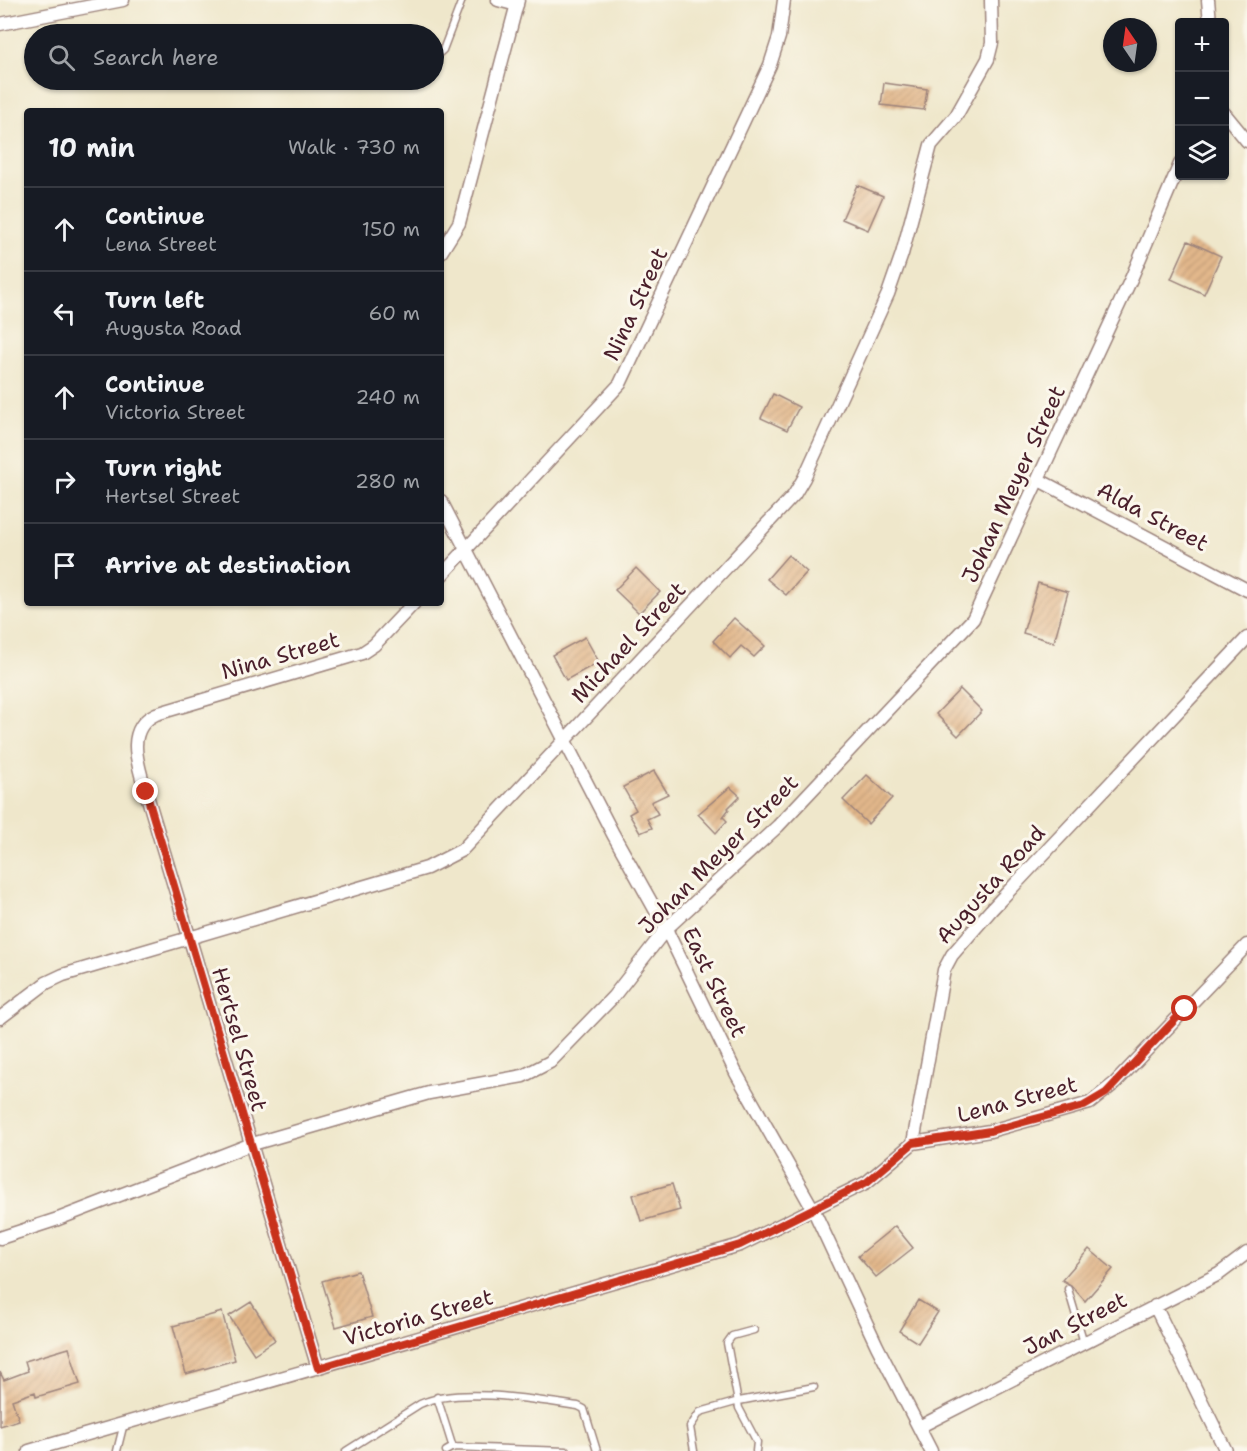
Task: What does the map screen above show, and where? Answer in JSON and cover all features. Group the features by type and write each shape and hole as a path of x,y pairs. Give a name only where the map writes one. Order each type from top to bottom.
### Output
{"street":[{"path":"0,24 91,3 123,0"},
{"path":"444,247 459,223 518,2 498,0"},
{"name":"Nina Street","path":"444,573 620,384 770,65 779,37 784,0"},
{"name":"Michael Street","path":"0,1018 55,978 427,868 462,850 783,508 804,478 888,294 902,254 932,145 956,116 988,59 992,42 991,0"},
{"path":"1208,0 1210,18"},
{"path":"1229,118 1247,141"},
{"name":"Johan Meyer Street","path":"0,1238 58,1219 249,1145 429,1093 536,1072 557,1055 613,997 666,929 778,826 973,619 1131,279 1175,174"},
{"name":"Alda Street","path":"1039,480 1247,590"},
{"name":"East Street","path":"444,507 564,740 666,929 736,1073 814,1210 877,1346 931,1451"},
{"name":"Nina Street","path":"143,722 156,714 362,653 380,640 411,606"},
{"name":"Augusta Road","path":"913,1143 941,985 952,955 991,910 1247,638"},
{"name":"Hertsel Street","path":"143,722 136,738 136,757 249,1145 318,1368"},
{"name":"Lena Street","path":"913,1143 990,1131 1090,1103 1115,1083 1247,945"},
{"path":"814,1210 867,1182 913,1143"},
{"name":"Victoria Street","path":"29,1451 740,1245 814,1210"},
{"name":"Jan Street","path":"919,1427 1225,1270 1247,1252"},
{"path":"1155,1306 1226,1451"}],"lane":[{"path":"444,47 462,0"},
{"path":"1068,1289 1084,1342"},
{"path":"754,1330 732,1336 728,1340 740,1413 757,1442 756,1451"},
{"path":"694,1451 690,1427 696,1415 739,1401 814,1387"},
{"path":"346,1451 420,1404 437,1397 473,1396 578,1406 584,1409 597,1451"},
{"path":"437,1397 453,1449"},
{"path":"117,1451 124,1423"},
{"path":"446,1451 453,1449 566,1451"}],"building":[{"path":"884,83 927,89 924,110 881,105"},
{"path":"857,185 883,196 868,230 842,219"},
{"path":"1188,241 1221,256 1204,294 1171,279"},
{"path":"773,394 799,407 787,430 761,418"},
{"path":"788,555 807,572 786,595 767,579"},
{"path":"636,568 660,592 639,613 615,590"},
{"path":"1038,583 1068,592 1054,642 1023,633"},
{"path":"734,618 765,646 754,657 741,646 730,658 713,641"},
{"path":"585,637 599,662 566,680 552,655"},
{"path":"960,689 982,711 958,736 936,714"},
{"path":"654,771 668,794 651,802 658,814 647,819 652,828 640,833 629,814 636,810 623,787"},
{"path":"867,775 892,798 868,824 843,800"},
{"path":"730,787 740,796 728,808 723,817 727,821 716,833 698,814"},
{"path":"672,1184 680,1210 641,1221 633,1195"},
{"path":"895,1226 913,1248 876,1277 858,1256"},
{"path":"1089,1249 1113,1269 1085,1301 1071,1285 1062,1280"},
{"path":"358,1271 372,1317 336,1327 322,1281"},
{"path":"918,1300 938,1312 918,1343 899,1331"},
{"path":"251,1302 275,1340 254,1354 229,1316"},
{"path":"222,1312 235,1360 186,1374 173,1326"},
{"path":"69,1348 80,1384 36,1397 35,1392 12,1400 19,1420 0,1426 0,1372 4,1380 28,1371 25,1361"}],"route":[{"path":"146,792 249,1145 318,1368 740,1245 867,1182 913,1143 990,1131 1084,1106 1106,1093 1185,1009"}]}
